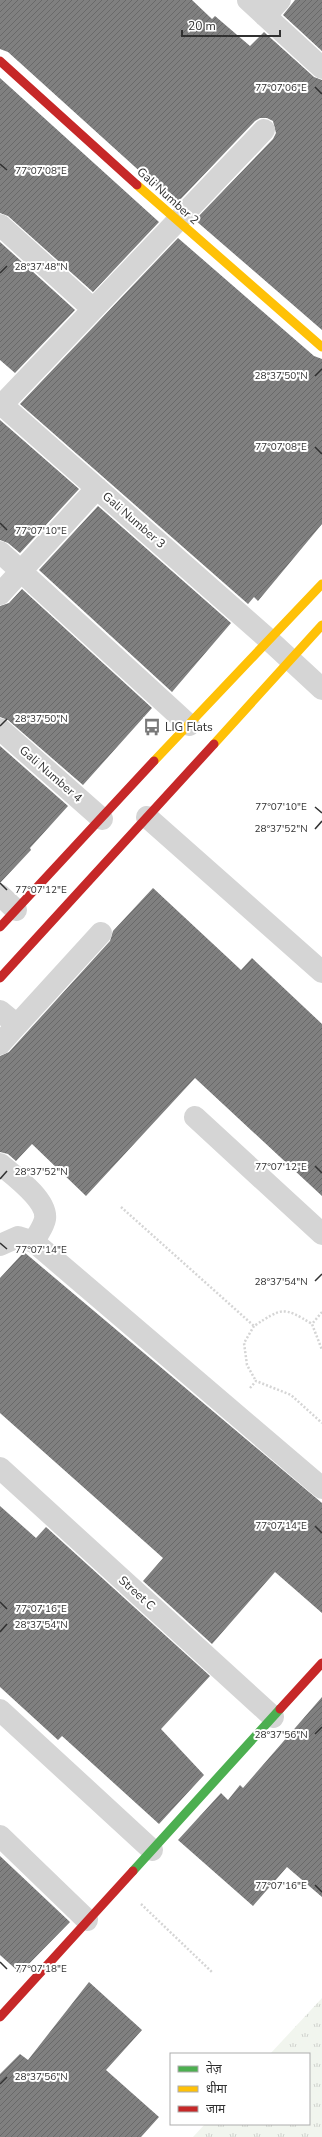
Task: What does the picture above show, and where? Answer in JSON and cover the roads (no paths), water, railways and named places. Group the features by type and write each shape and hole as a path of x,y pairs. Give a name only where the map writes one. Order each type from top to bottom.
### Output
{"street":[{"path":"248,0 322,68"},
{"path":"265,16 280,0"},
{"name":"Gali Number 2","path":"0,61 177,221 322,347"},
{"path":"1,405 264,130"},
{"path":"0,225 93,309"},
{"name":"Gali Number 3","path":"1,405 98,488 322,689"},
{"path":"0,594 98,488"},
{"path":"0,552 189,725"},
{"path":"0,927 268,639 322,584"},
{"path":"0,978 322,625"},
{"name":"Gali Number 4","path":"0,729 102,819"},
{"path":"147,817 322,972"},
{"path":"0,895 16,910"},
{"path":"0,1044 101,933"},
{"path":"0,1011 17,1025"},
{"path":"196,1117 322,1234"},
{"path":"0,1164 23,1183 44,1208 45,1219 34,1242"},
{"path":"0,1245 18,1237 34,1242 322,1488"},
{"name":"Street C","path":"0,1468 273,1717"},
{"path":"0,2017 322,1663"},
{"path":"0,1710 152,1850"},
{"path":"0,1836 87,1920"}],"place":[{"name":"LIG Flats","path":"152,727"}]}
